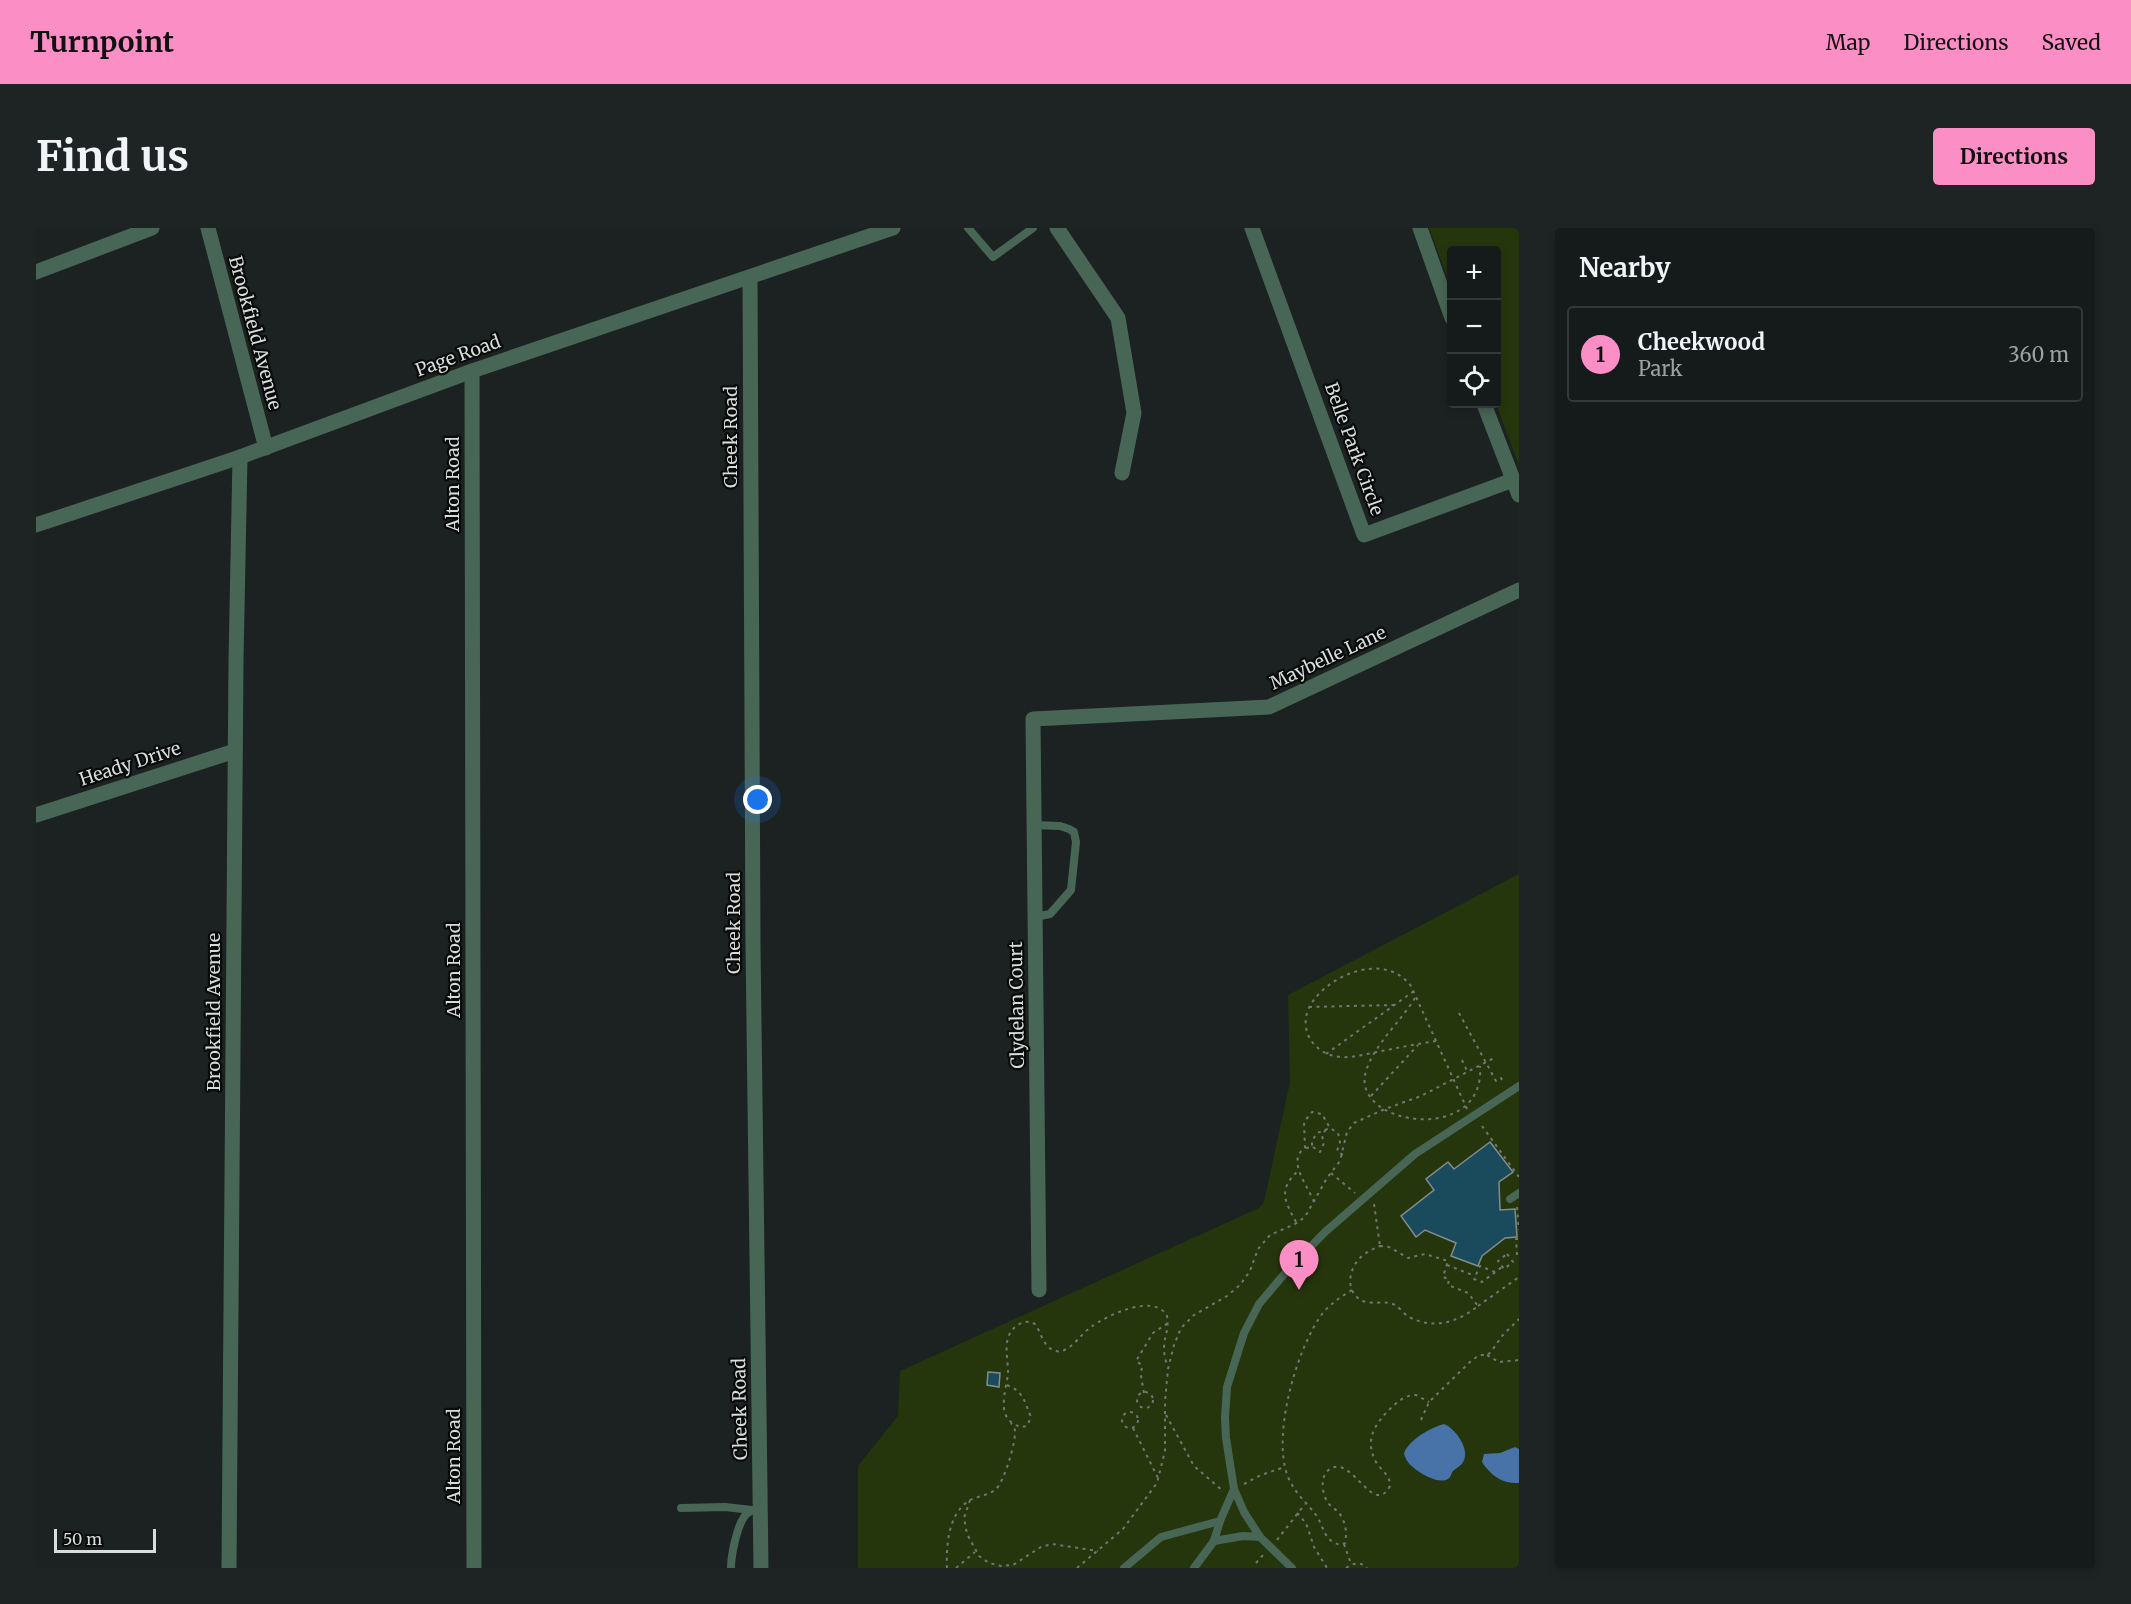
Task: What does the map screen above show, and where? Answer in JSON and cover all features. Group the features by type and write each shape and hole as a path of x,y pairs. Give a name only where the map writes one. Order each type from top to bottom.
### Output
{"street":[{"path":"36,272 152,228"},
{"name":"Brookfield Avenue","path":"208,228 266,448"},
{"name":"Page Road","path":"36,525 266,448 472,371 893,228"},
{"path":"1057,228 1118,318 1134,412 1122,473"},
{"name":"Belle Park Circle","path":"1252,228 1364,535 1513,480"},
{"path":"1420,228 1447,304"},
{"name":"Cheek Road","path":"750,278 756,1509 761,1568"},
{"name":"Alton Road","path":"472,371 474,1568"},
{"path":"1486,408 1519,495"},
{"name":"Brookfield Avenue","path":"229,1568 235,751 240,457"},
{"name":"Maybelle Lane","path":"1033,718 1269,707 1519,590"},
{"name":"Clydelan Court","path":"1033,718 1040,1290"},
{"name":"Heady Drive","path":"36,815 235,751"}],"lane":[{"path":"968,228 993,257 1033,228"},
{"path":"1034,825 1066,827 1072,830 1076,838 1071,890 1050,914 1035,917"},
{"path":"1292,1568 1260,1537 1244,1512 1234,1490 1226,1438 1226,1400 1230,1373 1250,1318 1286,1272 1361,1200 1415,1154 1519,1086"},
{"path":"1194,1568 1214,1541 1234,1490"},
{"path":"681,1508 756,1509"},
{"path":"731,1568 733,1550 741,1523 745,1515 756,1509"},
{"path":"1124,1568 1161,1537 1220,1521"},
{"path":"1214,1541 1243,1536 1260,1537"}],"path":[{"path":"1436,1041 1347,1057 1326,1054 1315,1046 1307,1035 1306,1021 1310,1006 1319,994 1337,981 1356,972 1375,967 1385,968 1399,974 1409,983 1414,992 1416,997 1436,1041 1465,1106 1519,1177"},
{"path":"1326,1054 1414,992"},
{"path":"1416,997 1376,1052 1366,1071 1364,1079 1371,1096 1384,1109 1404,1117 1418,1120 1445,1116 1465,1106 1473,1097 1478,1087 1480,1066"},
{"path":"1310,1006 1395,1005"},
{"path":"1459,1013 1496,1081 1501,1078 1509,1092"},
{"path":"1371,1096 1419,1044"},
{"path":"1462,1060 1468,1073"},
{"path":"1305,1148 1303,1124 1311,1113 1316,1111 1322,1114 1328,1128"},
{"path":"1314,1202 1299,1170 1297,1156 1305,1148 1312,1147 1320,1152 1324,1143 1322,1136 1328,1128"},
{"path":"1312,1147 1315,1134 1328,1128 1335,1130 1339,1135 1340,1142 1337,1152 1343,1155"},
{"path":"1296,1223 1284,1192 1287,1181 1299,1170"},
{"path":"1331,1173 1349,1186 1361,1200"},
{"path":"1515,1196 1519,1230"},
{"path":"1374,1201 1380,1246"},
{"path":"1511,1260 1518,1255 1516,1239 1519,1239"},
{"path":"1478,1306 1468,1293 1448,1285 1449,1279 1443,1277 1448,1261 1429,1254 1408,1257 1389,1247 1380,1246 1362,1256 1351,1274 1352,1290 1362,1301 1394,1305 1410,1317 1428,1324 1456,1320 1478,1306 1519,1277"},
{"path":"1495,1272 1480,1266 1474,1279 1482,1282 1502,1267 1504,1269 1513,1262 1507,1254 1498,1261 1502,1267"},
{"path":"1447,1265 1476,1276"},
{"path":"1344,1544 1334,1543 1327,1538 1315,1515 1291,1483 1282,1442 1282,1426 1304,1353 1323,1314 1332,1304 1352,1290"},
{"path":"948,1568 947,1547 960,1509 970,1500 1000,1485 1011,1455 1015,1431 1004,1407 1008,1335 1012,1330 1027,1321 1035,1323 1047,1346 1059,1352 1068,1348 1093,1325 1109,1316 1144,1305 1158,1307 1165,1312 1168,1323 1162,1348 1168,1367"},
{"path":"1487,1355 1519,1319"},
{"path":"1144,1393 1142,1365 1136,1361 1153,1333 1168,1323"},
{"path":"1421,1420 1430,1402 1472,1360 1480,1355 1487,1355 1499,1362 1519,1360"},
{"path":"1007,1385 1020,1391 1030,1415 1030,1424 1015,1431"},
{"path":"1135,1414 1140,1407 1138,1399 1144,1393"},
{"path":"1140,1407 1149,1407 1153,1402 1151,1395 1144,1393"},
{"path":"1352,1564 1344,1544 1346,1528 1339,1512 1328,1502 1323,1487 1324,1476 1331,1468 1339,1466 1353,1473 1360,1484 1369,1491 1379,1494 1387,1491 1390,1480 1376,1462 1371,1437 1382,1418 1400,1400 1416,1395 1430,1402"},
{"path":"1165,1413 1180,1443 1198,1470 1226,1493 1261,1475 1286,1467"},
{"path":"1133,1428 1126,1427 1122,1421 1126,1414 1135,1414"},
{"path":"1133,1428 1138,1422 1135,1414"},
{"path":"1011,1422 1022,1427"},
{"path":"1133,1428 1158,1478"},
{"path":"970,1500 965,1514 967,1534 976,1551 989,1563 1007,1566 1041,1547 1052,1544 1098,1551"},
{"path":"1256,1563 1305,1504"},
{"path":"1297,1513 1306,1523 1314,1547 1327,1568"},
{"path":"956,1568 976,1551"},
{"path":"1346,1568 1360,1563 1367,1568"}],"green space":[{"path":"1429,228 1519,228 1519,465 1498,408 1501,408 1501,246 1447,246 1447,276"},
{"path":"1519,874 1519,1568 858,1568 858,1466 898,1416 900,1371 1259,1208 1264,1202 1290,1082 1288,995"}],"water":[{"path":"1444,1424 1461,1440 1465,1457 1449,1478 1441,1481 1428,1477 1415,1469 1407,1461 1404,1453 1421,1435"},
{"path":"1515,1447 1519,1449 1519,1483 1498,1478 1482,1462 1484,1454 1500,1453"}],"building":[{"path":"1490,1142 1513,1172 1499,1182 1500,1210 1515,1209 1517,1237 1505,1238 1482,1256 1478,1266 1451,1256 1456,1243 1425,1230 1416,1237 1401,1216 1434,1190 1426,1179 1448,1162 1454,1169"},
{"path":"988,1372 1000,1373 999,1387 987,1385"}],"place":[{"name":"Cheekwood","path":"1299,1290"}]}
